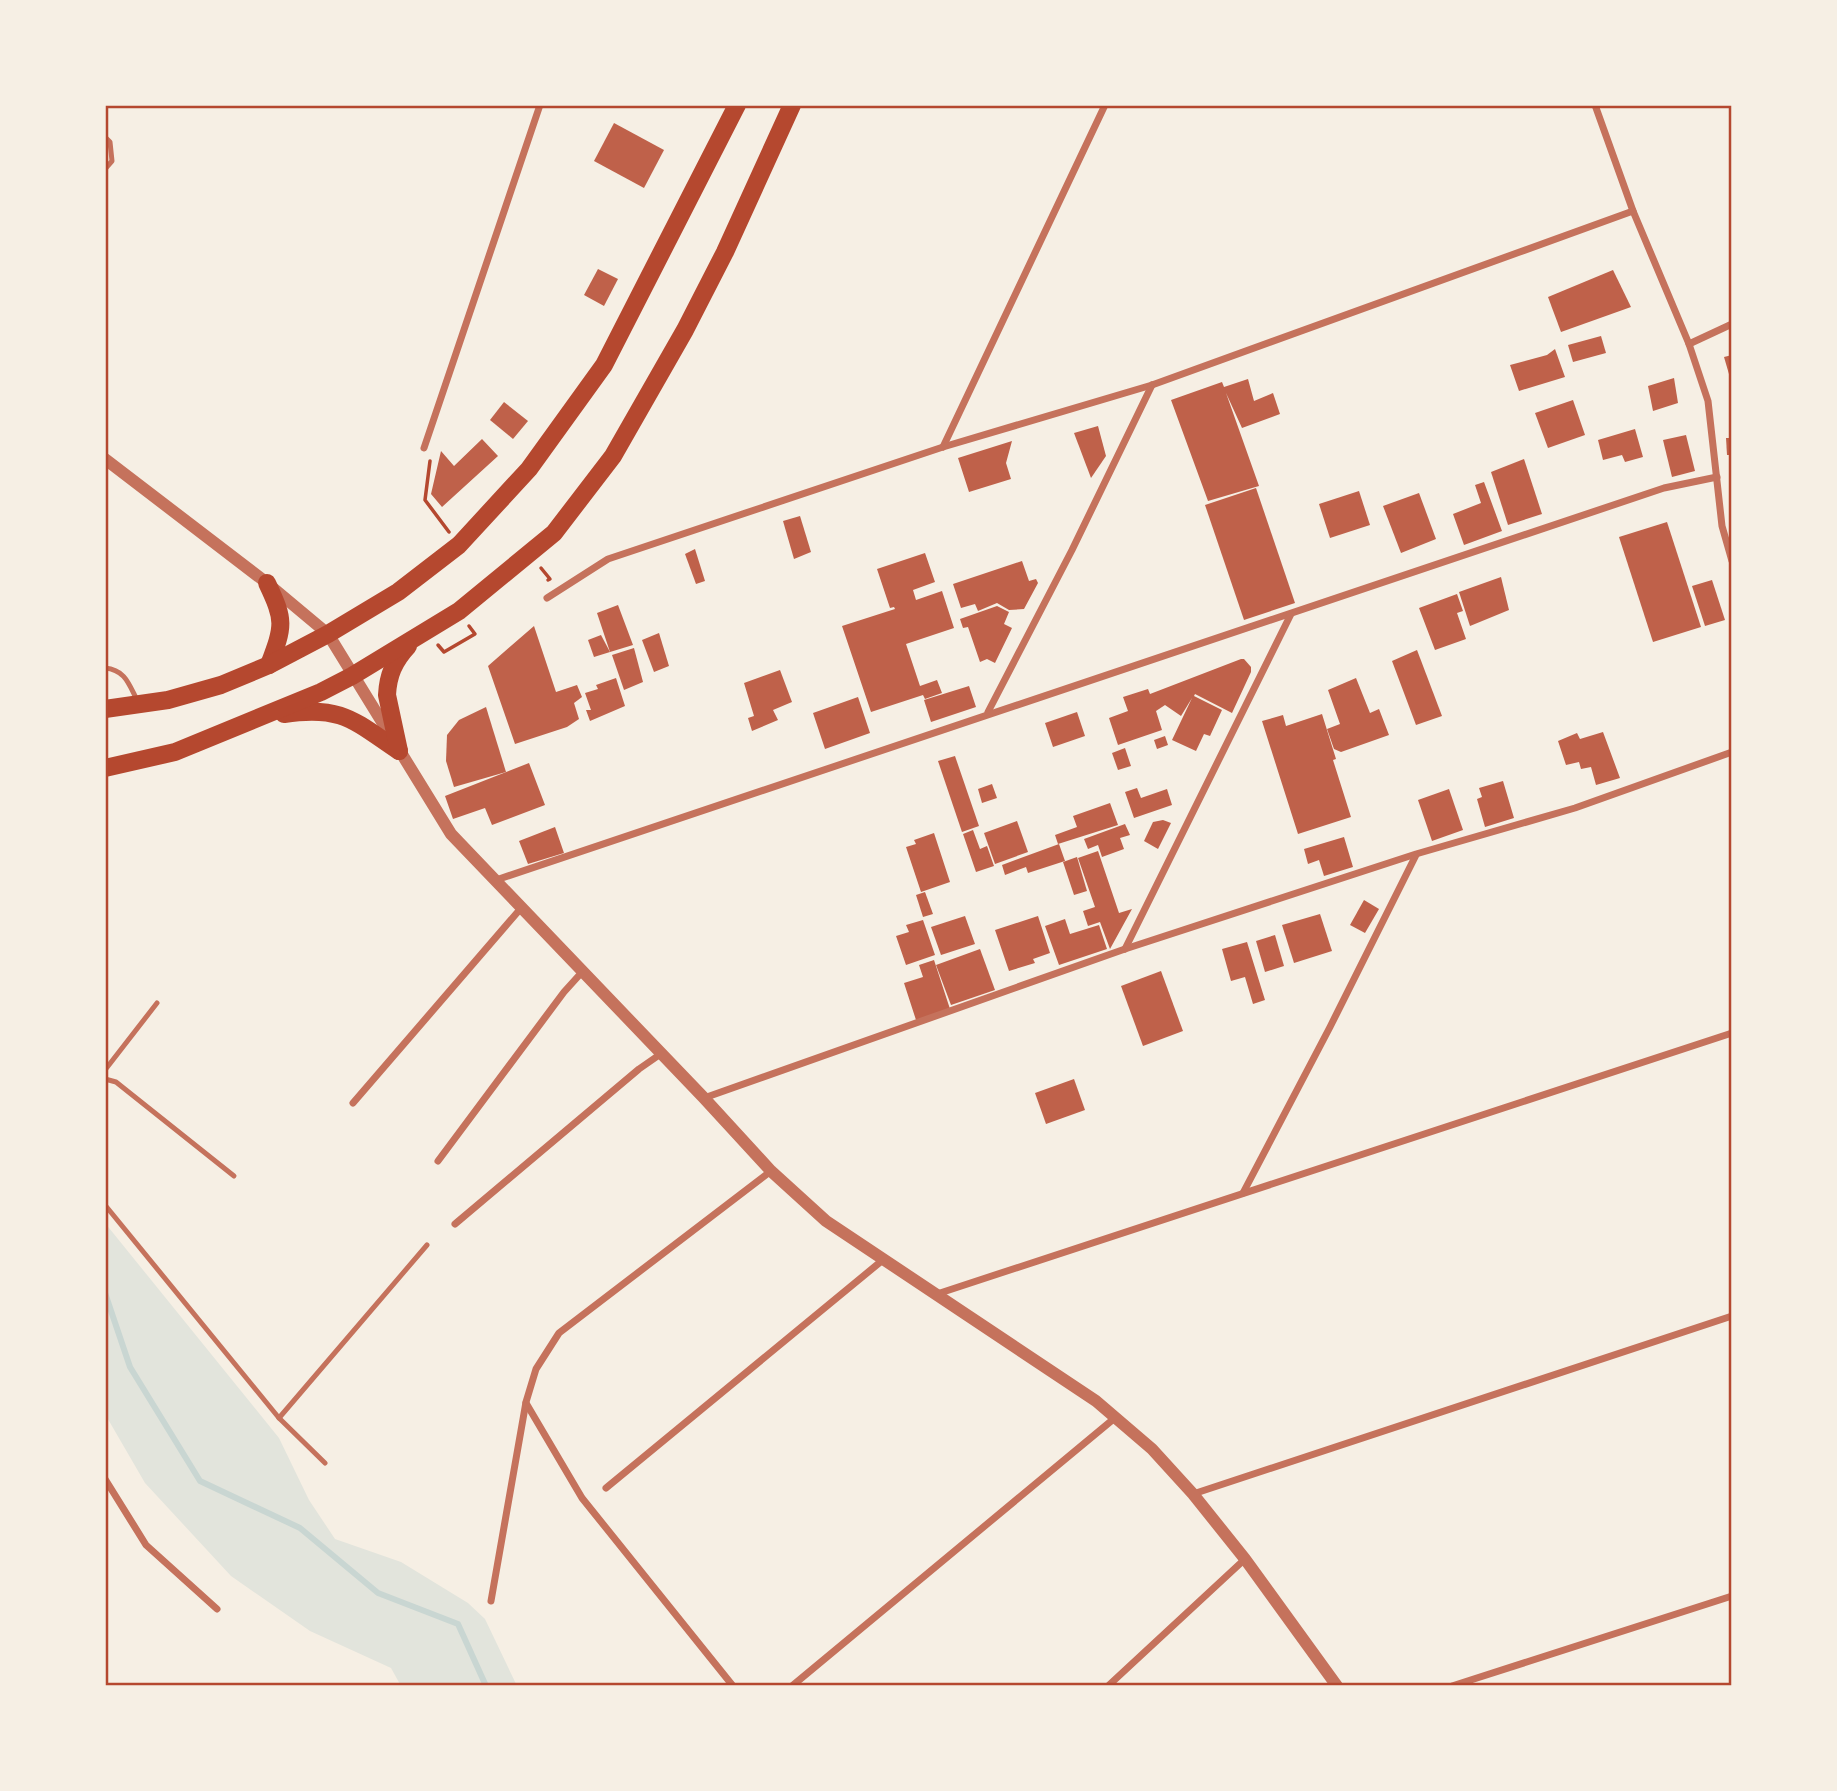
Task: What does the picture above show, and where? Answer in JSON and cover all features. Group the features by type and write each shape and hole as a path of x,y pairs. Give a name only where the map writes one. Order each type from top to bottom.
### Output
{"main road":[{"path":"105,709 168,700 221,685 269,665 398,592 459,545 528,469 604,365 737,105"},
{"path":"105,768 175,752 352,676 458,611 554,533 613,456 685,330 792,105"},
{"path":"267,583 281,621 280,635 269,665"},
{"path":"398,751 387,695 388,686 397,659 414,639"},
{"path":"257,719 302,711 338,713 398,751"}],"street":[{"path":"424,448 540,105"},
{"path":"943,447 1105,105"},
{"path":"1595,105 1633,211 1689,344 1708,401 1722,526 1732,561"},
{"path":"547,598 608,559 943,447 1152,385 1633,211"},
{"path":"1689,344 1732,324"},
{"path":"988,713 1073,550 1152,385"},
{"path":"105,459 267,583 328,634 451,834 662,1053 771,1171 826,1221 885,1258 1116,1417 1152,1449 1193,1493 1245,1559 1336,1686"},
{"path":"496,880 1664,488 1717,477"},
{"path":"1125,949 1291,614"},
{"path":"704,1098 1125,949 1416,855 1575,808 1732,752"},
{"path":"1242,1194 1416,855"},
{"path":"353,1102 522,907"},
{"path":"438,1161 564,992 583,971"},
{"path":"937,1294 1732,1033"},
{"path":"455,1224 639,1069 662,1053"},
{"path":"491,1601 526,1402 536,1369 559,1333 771,1171"},
{"path":"606,1488 885,1258"},
{"path":"1193,1493 1732,1316"},
{"path":"526,1402 582,1498 733,1686"},
{"path":"792,1686 1116,1417"},
{"path":"105,1479 146,1545 217,1609"},
{"path":"1108,1686 1245,1559"},
{"path":"1452,1686 1732,1596"}],"lane":[{"path":"105,137 110,142 112,161 105,169"},
{"path":"105,668 118,670 124,676 139,705"},
{"path":"105,1070 157,1003"},
{"path":"105,1079 116,1082 234,1177"},
{"path":"105,1205 279,1418 326,1462"},
{"path":"279,1418 427,1245"}],"path":[{"path":"424,448 430,461 425,500 459,545"},
{"path":"444,652 475,634"}],"shaded area":[{"path":"105,1223 279,1438 309,1500 335,1539 401,1562 468,1603 485,1619 517,1686 401,1686 391,1668 310,1631 231,1576 145,1483 105,1414"}],"building":[{"path":"614,123 664,150 644,188 594,161"},
{"path":"598,269 618,279 604,306 584,295"},
{"path":"1613,270 1631,307 1561,332 1548,297"},
{"path":"1601,336 1606,353 1573,362 1568,345"},
{"path":"1555,349 1565,377 1519,391 1510,365 1547,355"},
{"path":"1732,355 1732,381 1731,381 1724,357"},
{"path":"1674,378 1678,403 1653,411 1648,386"},
{"path":"1248,379 1254,401 1273,393 1280,414 1242,428 1226,393 1259,486 1208,501 1171,400 1222,382 1224,387"},
{"path":"1573,400 1585,435 1548,448 1535,413"},
{"path":"504,402 528,421 513,439 490,420"},
{"path":"1098,426 1106,456 1091,478 1074,433"},
{"path":"1635,429 1643,457 1625,462 1622,455 1603,460 1598,440"},
{"path":"1686,435 1695,471 1672,477 1663,440"},
{"path":"1726,438 1732,438 1732,455 1727,455"},
{"path":"482,439 498,456 442,507 431,494 441,451 454,466"},
{"path":"1012,441 1006,463 1011,479 969,492 958,458"},
{"path":"1524,459 1542,514 1508,525 1491,472"},
{"path":"1484,482 1502,531 1464,545 1453,514 1481,503 1475,485"},
{"path":"1256,488 1295,603 1244,620 1205,505"},
{"path":"1359,491 1370,525 1330,538 1319,504"},
{"path":"1419,493 1436,539 1401,553 1383,506"},
{"path":"800,516 811,552 794,559 783,521"},
{"path":"1667,522 1701,627 1653,642 1619,537"},
{"path":"695,549 705,581 696,584 685,554"},
{"path":"925,553 935,582 913,590 916,600 942,591 954,628 906,644 920,686 937,680 942,693 925,699 923,695 871,712 842,626 895,609 890,608 877,569"},
{"path":"1022,561 1029,581 1036,579 1038,583 1024,609 1009,610 997,603 978,611 975,604 961,608 953,584"},
{"path":"1501,577 1509,610 1470,626 1459,592"},
{"path":"1712,580 1725,620 1705,626 1692,586"},
{"path":"1457,594 1463,611 1457,613 1466,639 1435,650 1419,608"},
{"path":"618,605 633,645 610,652 597,613"},
{"path":"997,606 1009,612 1004,624 1012,628 995,663 987,659 980,662 968,627 963,628 960,619"},
{"path":"534,626 556,692 577,685 582,697 574,703 579,719 567,727 515,744 488,666"},
{"path":"659,633 669,666 654,672 642,640"},
{"path":"601,635 610,652 594,657 588,640"},
{"path":"634,648 643,682 624,690 612,655"},
{"path":"1417,650 1442,716 1416,725 1392,661"},
{"path":"1241,659 1251,667 1251,672 1232,713 1195,694 1194,696 1222,710 1210,736 1204,734 1196,751 1172,740 1192,698 1181,716 1165,705 1156,711 1162,730 1118,745 1109,718 1128,711 1123,697 1148,689 1150,694"},
{"path":"780,670 792,702 773,710 778,720 752,731 748,718 754,716 744,683"},
{"path":"616,678 625,706 590,721 586,710 591,710 585,693 598,689 596,685"},
{"path":"1356,678 1370,713 1379,709 1389,735 1341,752 1334,749 1327,729 1340,724 1328,690"},
{"path":"969,686 976,707 931,722 924,700"},
{"path":"858,697 870,733 825,749 813,713"},
{"path":"486,707 506,772 454,787 446,761 447,735 459,720"},
{"path":"1077,712 1085,736 1053,747 1045,723"},
{"path":"1322,714 1351,817 1298,834 1262,721 1283,715 1286,726"},
{"path":"1603,732 1620,778 1596,785 1591,767 1581,769 1579,762 1566,765 1558,741 1577,733 1580,739"},
{"path":"1165,736 1168,745 1157,749 1154,740"},
{"path":"1125,748 1131,766 1118,770 1112,753"},
{"path":"955,756 979,826 962,832 938,761"},
{"path":"529,763 545,805 492,825 485,808 453,819 445,796"},
{"path":"1503,781 1514,818 1485,827 1477,799 1482,797 1479,788"},
{"path":"992,784 997,798 982,803 978,789"},
{"path":"1137,788 1141,798 1167,789 1172,805 1134,818 1125,792"},
{"path":"1449,789 1463,830 1432,841 1418,800"},
{"path":"1110,803 1118,825 1058,844 1055,835 1077,827 1073,816"},
{"path":"1163,820 1171,823 1158,849 1144,841 1153,822"},
{"path":"1017,821 1028,852 995,864 984,833"},
{"path":"1125,824 1130,835 1120,838 1124,849 1102,857 1098,845 1088,849 1084,839"},
{"path":"555,827 564,853 528,864 519,841"},
{"path":"973,830 980,849 987,846 994,866 976,872 963,834"},
{"path":"934,833 950,882 921,892 906,847 916,844 914,840"},
{"path":"1344,837 1353,867 1324,876 1319,860 1308,864 1304,849"},
{"path":"1059,844 1065,861 1028,873 1026,867 1005,875 1002,865"},
{"path":"1098,851 1119,913 1132,909 1110,949 1100,922 1088,926 1083,911 1095,907 1078,858"},
{"path":"1077,857 1087,891 1074,895 1063,862"},
{"path":"925,892 933,914 923,917 916,895"},
{"path":"1364,900 1379,909 1365,933 1350,925"},
{"path":"1320,914 1332,951 1294,963 1282,925"},
{"path":"965,916 975,944 941,955 931,927"},
{"path":"1038,916 1050,953 1033,959 1035,963 1009,971 995,930"},
{"path":"1065,919 1070,934 1099,925 1107,949 1059,965 1045,926"},
{"path":"923,920 935,955 906,965 896,936 909,932 906,925"},
{"path":"1275,935 1284,966 1265,972 1256,941"},
{"path":"1247,942 1265,1000 1253,1004 1245,977 1231,981 1222,949"},
{"path":"980,949 995,990 951,1005 936,965"},
{"path":"934,960 950,1009 916,1020 904,983 923,977 919,965"},
{"path":"1161,971 1183,1031 1143,1046 1121,986"},
{"path":"1074,1079 1085,1110 1046,1124 1035,1093"}],"waterway":[{"path":"105,1293 130,1367 200,1481 300,1528 378,1593 458,1624 486,1686"}]}
